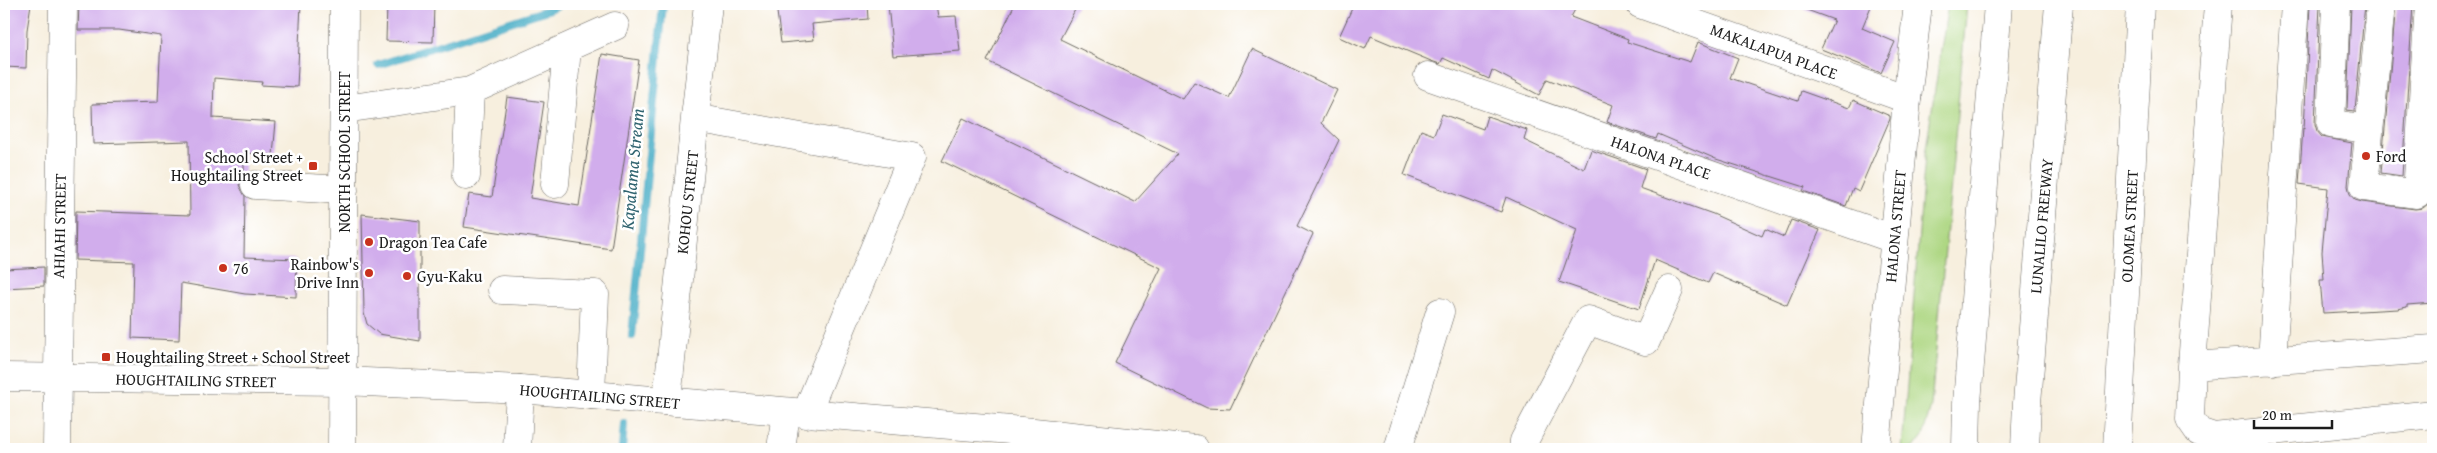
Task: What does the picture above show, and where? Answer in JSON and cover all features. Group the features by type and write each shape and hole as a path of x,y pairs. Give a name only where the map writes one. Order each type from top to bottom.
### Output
{"main road":[{"name":"AHIAHI STREET","path":"57,449 63,4"},
{"name":"NORTH SCHOOL STREET","path":"342,449 344,4"},
{"name":"KOHOU STREET","path":"667,402 708,4"},
{"name":"MAKALAPUA PLACE","path":"1640,4 1907,99"},
{"name":"HALONA STREET","path":"1876,449 1907,99 1918,4"},
{"path":"1966,449 1967,403 1998,4"},
{"name":"LUNALILO FREEWAY","path":"2026,449 2027,403 2059,4"},
{"name":"OLOMEA STREET","path":"2118,449 2140,4"},
{"path":"2218,4 2192,366 2190,419 2199,432 2214,437 2433,414"},
{"path":"2272,361 2295,4"},
{"path":"2336,4 2331,124 2369,129"},
{"path":"2381,4 2364,187 2417,194 2429,4"},
{"path":"344,109 470,91 615,26"},
{"path":"555,184 567,48"},
{"name":"HALONA PLACE","path":"1428,76 1894,239"},
{"path":"466,176 470,91"},
{"path":"695,118 912,157 781,449"},
{"path":"255,185 344,190"},
{"path":"502,290 595,294 591,396"},
{"path":"1523,449 1524,441 1588,320 1646,341 1669,290"},
{"path":"1398,449 1440,312"},
{"path":"2192,366 2433,349"},
{"name":"HOUGHTAILING STREET","path":"4,377 343,381 520,389 796,414 1033,441 1195,449"},
{"path":"517,449 520,389"}],"green space":[{"path":"1948,4 1967,4 1931,406 1923,436 1913,449 1902,449 1925,155"}],"building":[{"path":"4,4 31,4 27,30 26,68 4,67"},
{"path":"79,4 301,4 297,87 261,85 262,82 214,78 213,118 276,122 273,155 244,153 244,174 239,185 245,196 244,257 297,259 296,297 245,294 181,283 179,340 132,338 134,262 75,260 76,211 190,215 189,141 93,144 92,104 158,102 161,36 119,30 78,30"},
{"path":"387,4 434,4 433,42 386,41"},
{"path":"776,4 867,4 868,19 812,24 814,40 781,43"},
{"path":"888,4 936,4 938,17 956,16 960,51 893,56"},
{"path":"1015,4 1078,4 1060,39 1183,99 1194,82 1229,98 1252,49 1337,90 1321,123 1339,140 1297,226 1313,234 1230,409 1207,408 1115,363 1161,268 942,161 963,118 1135,202 1178,154 987,61"},
{"path":"1354,4 1578,4 1571,17 1628,39 1627,42 1690,62 1698,42 1738,58 1730,78 1798,101 1801,91 1849,108 1853,100 1890,116 1890,119 1859,191 1853,188 1846,206 1803,191 1805,187 1716,159 1658,134 1656,139 1607,122 1613,105 1547,79 1539,95 1492,70 1489,79 1443,58 1440,64 1371,36 1365,49 1339,37"},
{"path":"1796,4 1872,4 1862,28 1895,42 1881,73 1821,49 1834,20 1796,6"},
{"path":"2310,4 2320,4 2315,124 2317,131 2322,137 2352,143 2348,186 2350,194 2355,200 2362,202 2415,209 2423,208 2429,203 2433,185 2433,303 2407,305 2407,307 2398,309 2323,313 2320,280 2324,280 2322,252 2328,188 2299,184 2304,129"},
{"path":"2351,4 2365,4 2355,111 2347,110"},
{"path":"2396,4 2413,4 2402,176 2381,173"},
{"path":"602,54 639,60 611,249 464,227 469,194 492,197 507,97 544,102 530,198 579,206"},
{"path":"1442,114 1483,129 1487,116 1527,130 1524,140 1584,169 1591,150 1646,169 1640,188 1713,214 1762,236 1765,229 1784,237 1791,220 1820,230 1787,305 1713,273 1708,283 1655,260 1639,309 1559,282 1577,230 1506,197 1501,212 1404,175 1421,130 1434,135"},
{"path":"362,214 420,221 420,341 379,334 367,324 364,313"},
{"path":"44,267 44,286 4,288 4,269"}],"waterway":[{"path":"378,65 550,9 560,4"},
{"name":"Kapalama Stream","path":"632,336 663,4"},
{"name":"Kapalama Stream","path":"622,449 624,424"}],"place":[{"name":"Ford","path":"2366,156"},
{"name":"School Street + Houghtailing Street","path":"313,166"},
{"name":"Dragon Tea Cafe","path":"369,242"},
{"name":"76","path":"223,268"},
{"name":"Rainbow's Drive Inn","path":"369,273"},
{"name":"Gyu-Kaku","path":"407,276"},
{"name":"Houghtailing Street + School Street","path":"106,357"}]}
